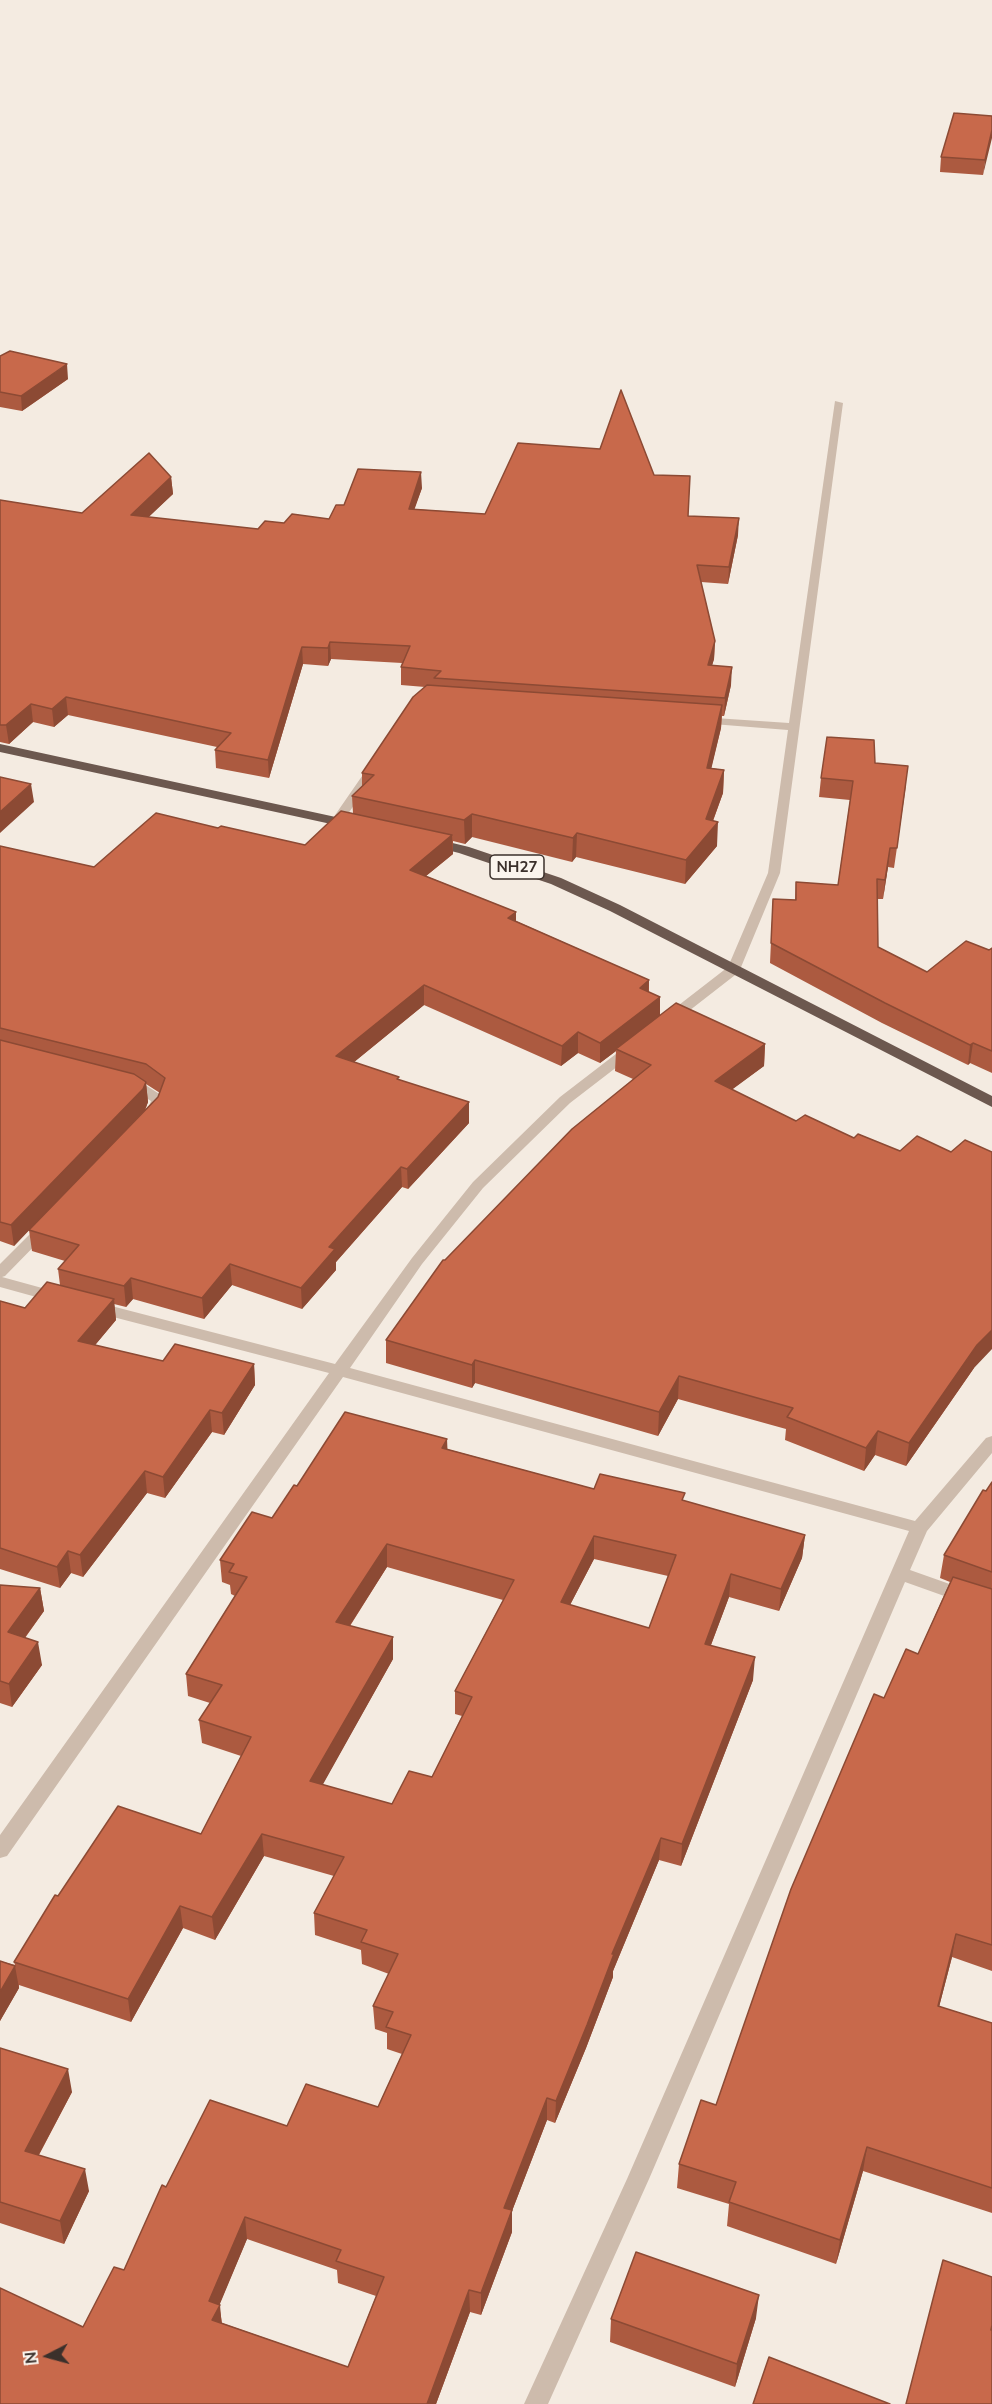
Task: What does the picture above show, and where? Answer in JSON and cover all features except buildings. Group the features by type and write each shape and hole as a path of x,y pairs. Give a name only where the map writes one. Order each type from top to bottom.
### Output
{"highway":[{"path":"0,748 372,829"},
{"name":"NH27","path":"418,839 464,850 556,881 734,969 992,1102"}],"street":[{"path":"659,1027 734,969 774,873 838,403"},
{"path":"689,720 794,727"},
{"path":"337,821 382,755"},
{"path":"0,1850 417,1261 478,1185 565,1100 640,1042"},
{"path":"109,1081 142,1089 159,1100 153,1113 145,1122"},
{"path":"0,1273 57,1214"},
{"path":"0,1282 338,1370 919,1528"},
{"path":"536,2404 643,2168 919,1528 992,1442"},
{"path":"900,1573 992,1606"}]}
